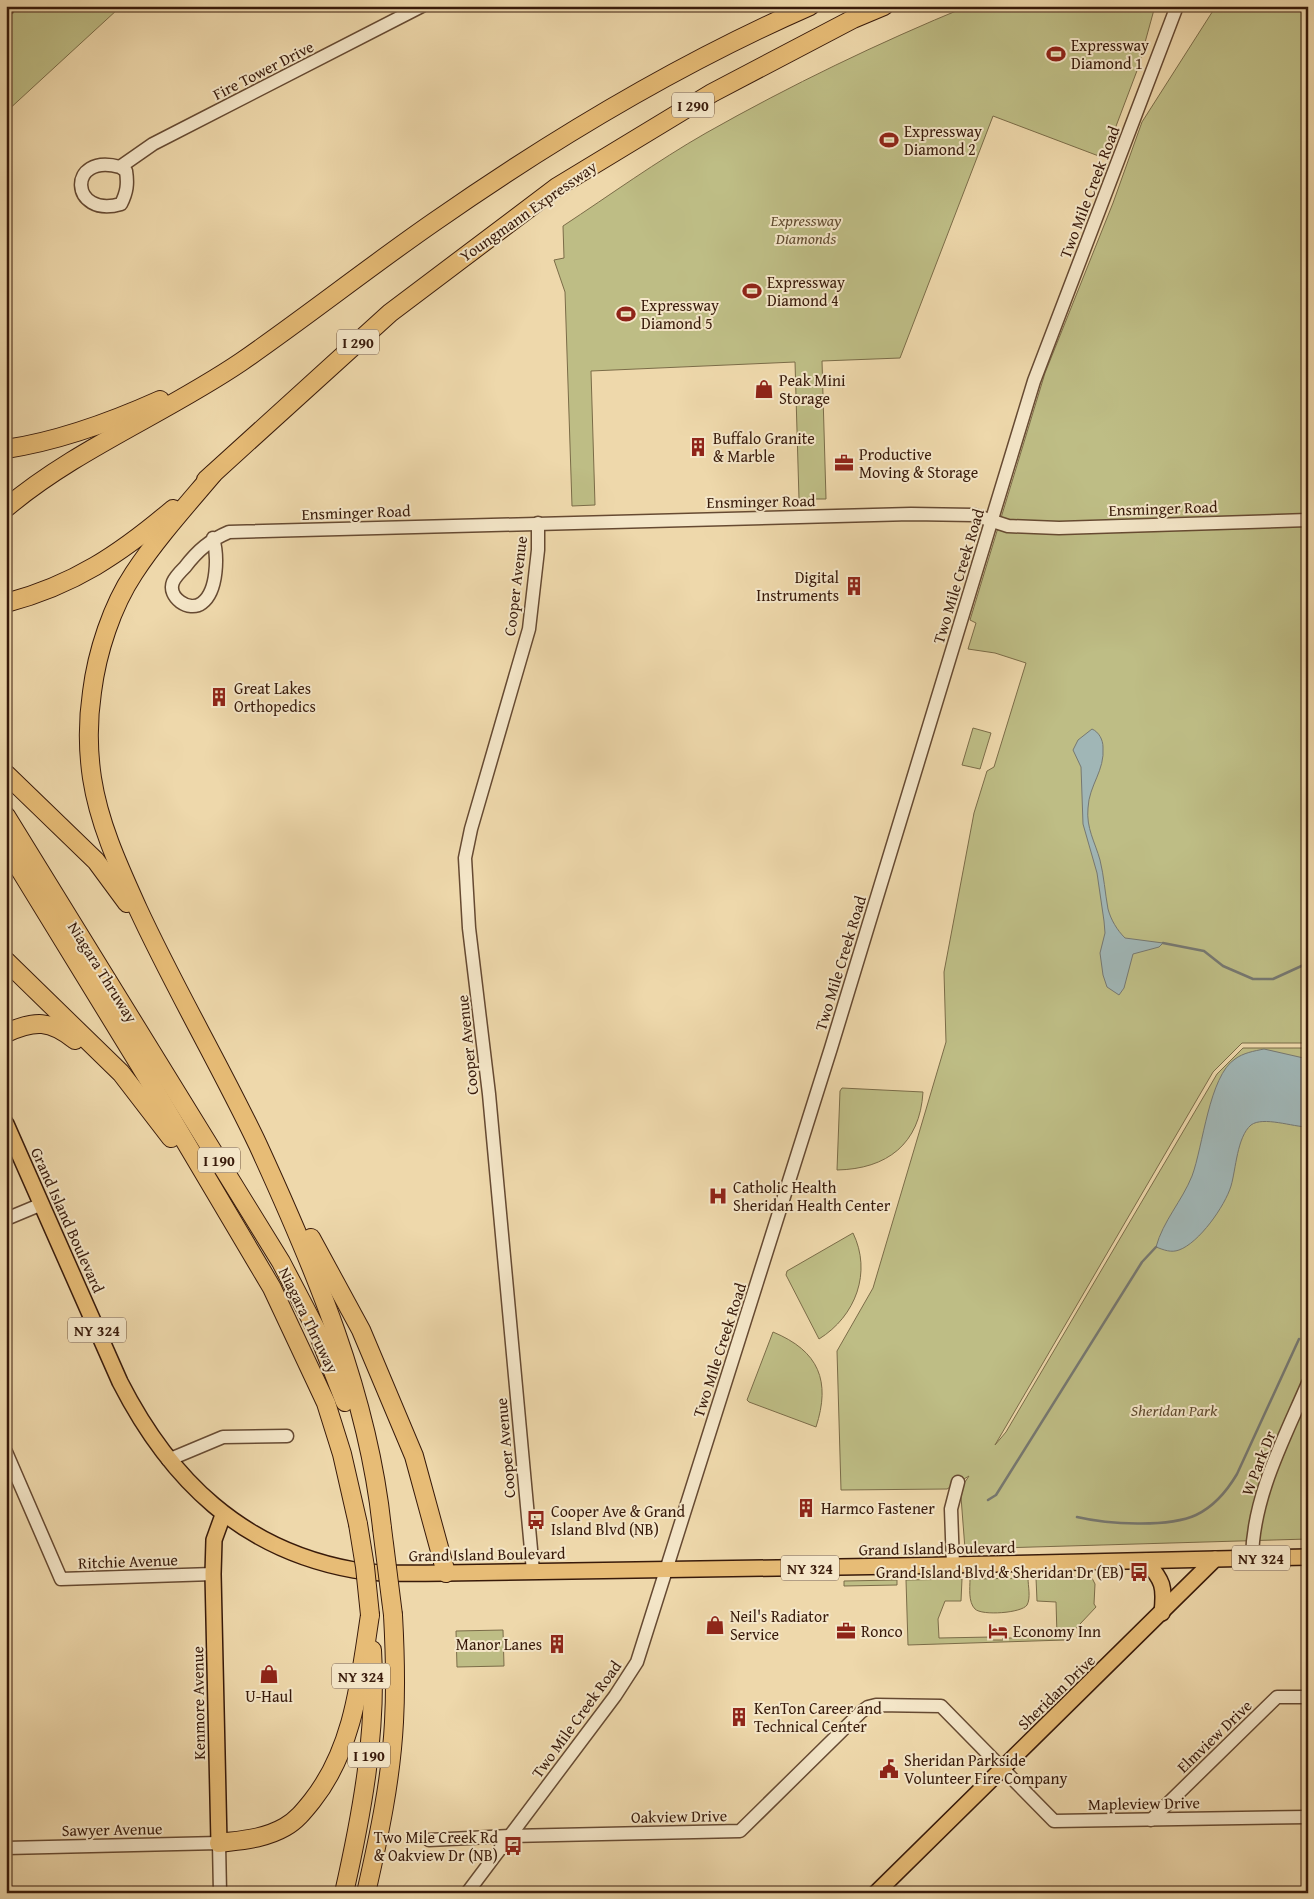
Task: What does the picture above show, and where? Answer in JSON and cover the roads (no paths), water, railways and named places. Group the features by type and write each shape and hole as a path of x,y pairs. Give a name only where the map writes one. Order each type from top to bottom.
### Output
{"highway":[{"name":"I 290","path":"200,387 239,363 432,223 520,164 658,83 810,6"},
{"name":"Youngmann Expressway","path":"213,474 390,313 557,187 712,93 853,19 884,6"},
{"path":"6,449 35,444 125,416 181,390 200,387"},
{"path":"6,508 55,472 200,387"},
{"path":"6,603 36,595 92,570 133,543 213,474"},
{"path":"213,474 165,531 133,574 113,615 101,651 92,691 90,725 92,778 107,834 157,950 258,1145 303,1245 344,1358 364,1423 377,1480 382,1528"},
{"path":"6,774 96,861 157,950"},
{"name":"Niagara Thruway","path":"6,816 281,1262 318,1333 340,1384 382,1528 393,1615 396,1677 393,1733 386,1797 366,1893"},
{"name":"Niagara Thruway","path":"6,847 147,1077 272,1288 326,1403 342,1454 366,1567 374,1686 371,1731 357,1835 344,1893"},
{"path":"6,961 111,1063 148,1105 236,1228"},
{"path":"8,1033 35,1023 52,1026 62,1030 91,1052 111,1063"},
{"path":"258,1145 279,1177 361,1330 414,1456 446,1573"},
{"name":"NY 324","path":"219,1843 259,1838 286,1827 301,1815 319,1792 335,1766 351,1725 360,1684 370,1614"}],"main road":[{"name":"Grand Island Boulevard","path":"6,1124 120,1382 147,1431 168,1460 186,1480 223,1514 276,1543 335,1565 377,1572 446,1573 1214,1559"},
{"name":"Kenmore Avenue","path":"219,1843 213,1574 214,1540 223,1514"},
{"name":"NY 324","path":"1214,1559 1308,1557"},
{"name":"Sheridan Drive","path":"876,1893 1214,1559"},
{"path":"1146,1561 1162,1582 1164,1595 1162,1612"}],"street":[{"name":"Fire Tower Drive","path":"120,167 153,144 422,6"},
{"name":"Two Mile Creek Road","path":"467,1893 615,1696 637,1662 828,1057 1034,381 1177,6"},
{"name":"Ensminger Road","path":"213,538 217,559 209,596 200,604 188,606 178,601 172,592 173,582 200,549 213,538 230,532 911,514 974,515 1008,526 1059,528 1308,520"},
{"name":"Cooper Avenue","path":"533,1571 489,1094 469,928 465,858 471,829 529,629 536,575 538,523"},
{"path":"6,1219 42,1204"},
{"name":"W Park Dr","path":"1252,1558 1255,1517 1268,1477 1308,1383"},
{"path":"168,1460 223,1437 287,1436"},
{"name":"Ritchie Avenue","path":"6,1452 61,1579 213,1574"},
{"path":"953,1565 951,1509 958,1482"},
{"name":"Elmview Drive","path":"1151,1820 1277,1697 1308,1697"},
{"name":"Oakview Drive","path":"429,1840 510,1836 740,1831 861,1712 868,1707 876,1706 941,1706 1002,1769"},
{"name":"Mapleview Drive","path":"1002,1769 1054,1821 1308,1817"},
{"name":"Sawyer Avenue","path":"6,1848 219,1843"},
{"name":"Kenmore Avenue","path":"219,1843 220,1893"}],"waterway":[{"path":"1163,943 1204,951 1223,966 1253,979 1273,979 1308,963"},
{"path":"988,1500 996,1495 1142,1262 1156,1247"},
{"path":"1077,1517 1137,1524 1170,1522 1196,1515 1215,1503 1237,1474 1299,1339"}],"railway":[{"path":"6,17 21,6"}],"place":[{"name":"Expressway Diamond 1","path":"1056,54"},
{"name":"Expressway Diamond 2","path":"889,140"},
{"name":"Expressway Diamond 4","path":"752,291"},
{"name":"Expressway Diamond 5","path":"626,314"},
{"name":"Peak Mini Storage","path":"764,389"},
{"name":"Buffalo Granite & Marble","path":"698,447"},
{"name":"Productive Moving & Storage","path":"844,463"},
{"name":"Digital Instruments","path":"854,586"},
{"name":"Great Lakes Orthopedics","path":"219,697"},
{"name":"Catholic Health Sheridan Health Center","path":"718,1196"},
{"name":"Harmco Fastener","path":"806,1508"},
{"name":"Cooper Ave & Grand Island Blvd (NB)","path":"536,1520"},
{"name":"Grand Island Blvd & Sheridan Dr (EB)","path":"1139,1572"},
{"name":"Neil's Radiator Service","path":"715,1625"},
{"name":"Ronco","path":"846,1631"},
{"name":"Economy Inn","path":"998,1631"},
{"name":"Manor Lanes","path":"557,1644"},
{"name":"U-Haul","path":"269,1674"},
{"name":"KenTon Career and Technical Center","path":"739,1717"},
{"name":"Sheridan Parkside Volunteer Fire Company","path":"889,1769"},
{"name":"Two Mile Creek Rd & Oakview Dr (NB)","path":"513,1846"}],"park label":[{"name":"Expressway Diamonds","path":"806,229"},
{"name":"Sheridan Park","path":"1174,1410"}]}
